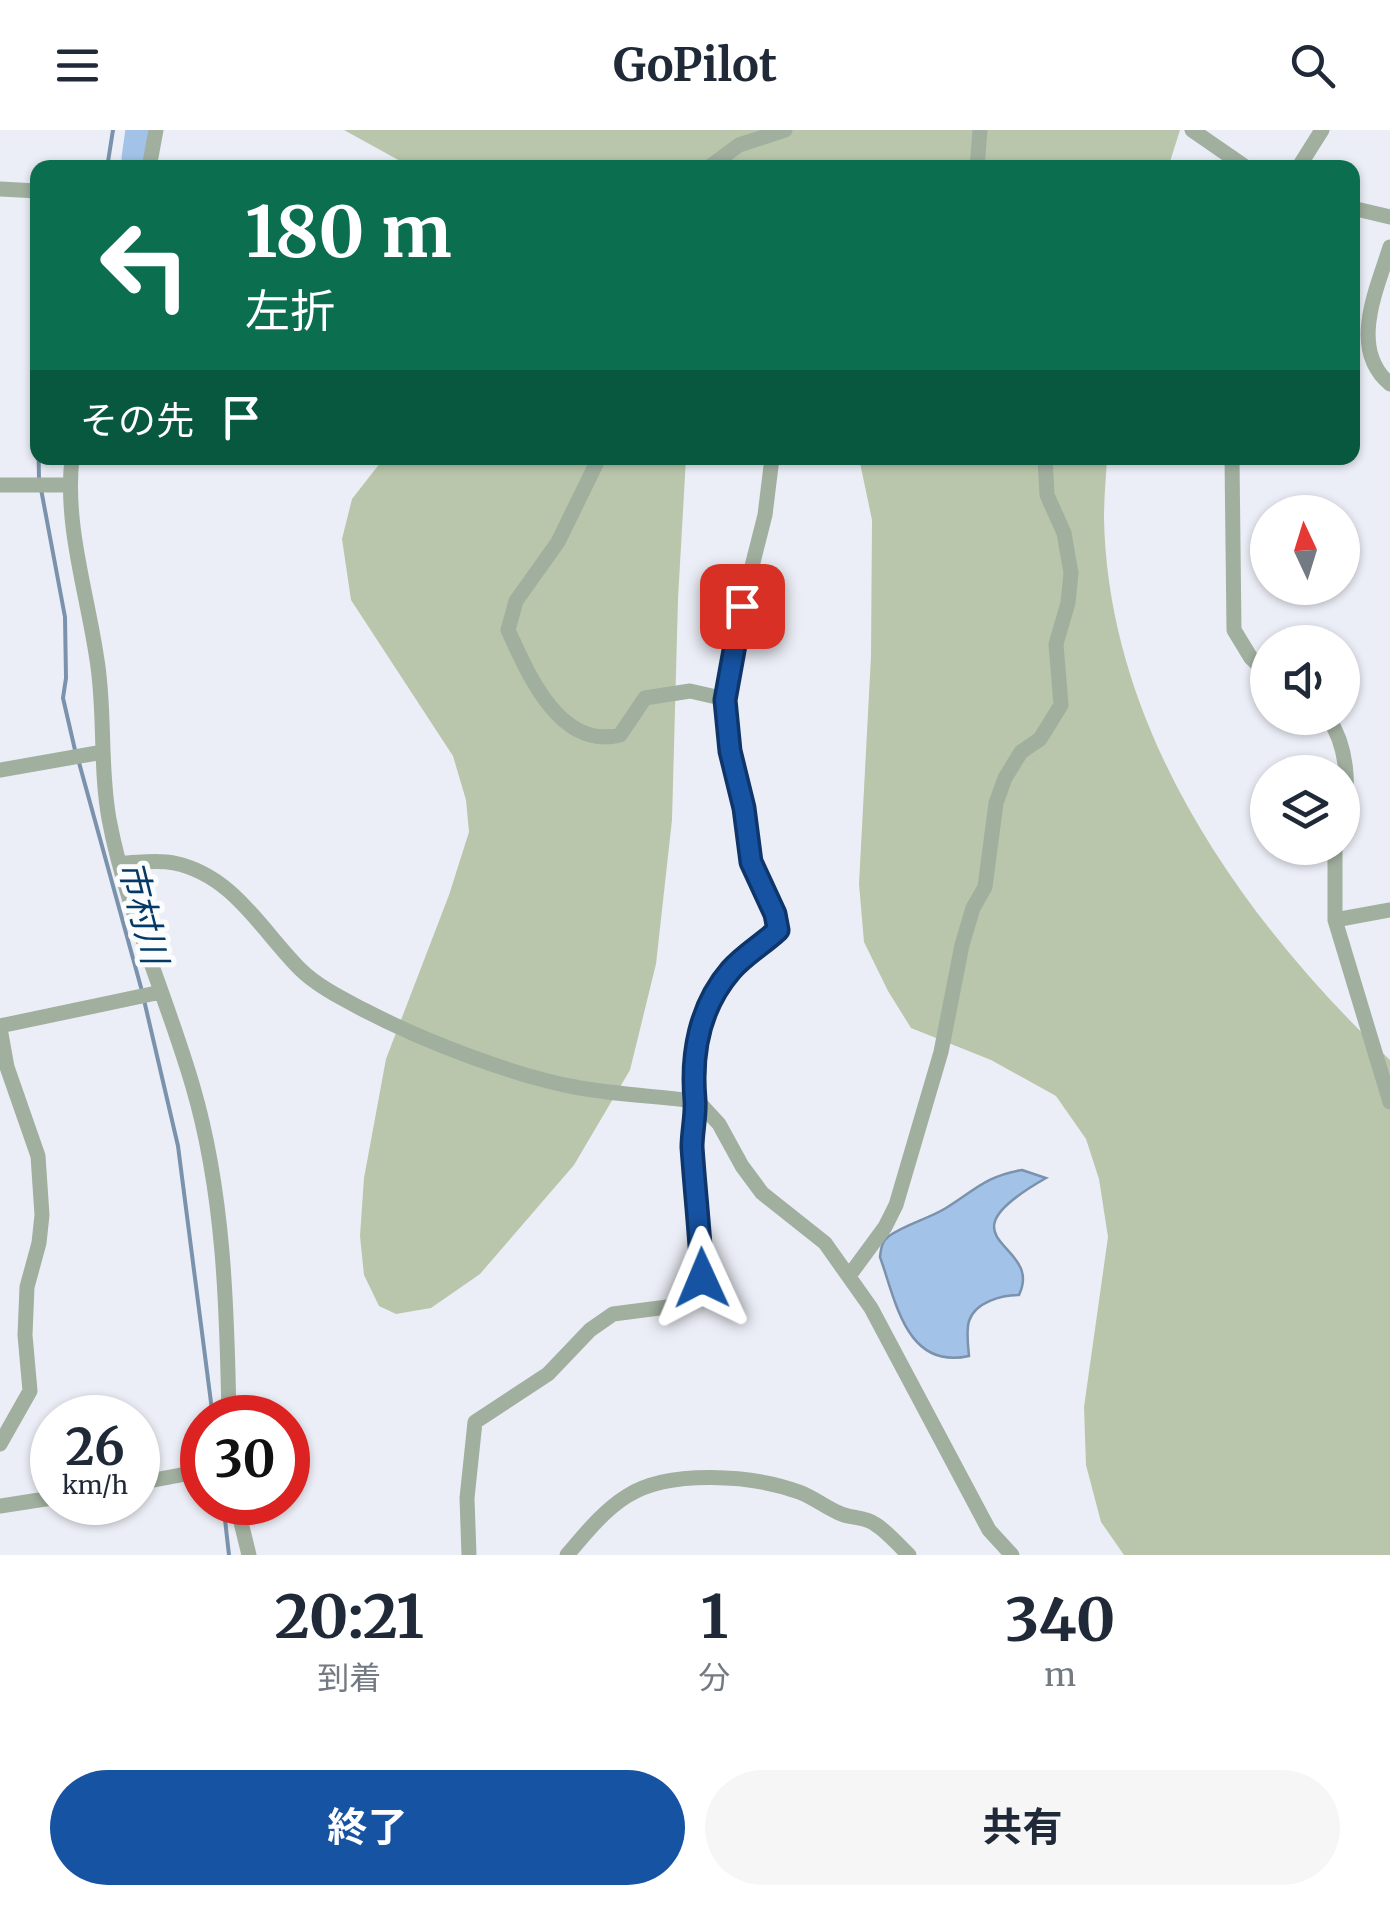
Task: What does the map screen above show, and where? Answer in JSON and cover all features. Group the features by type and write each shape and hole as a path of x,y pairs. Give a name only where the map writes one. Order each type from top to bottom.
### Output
{"street":[{"path":"150,160 156,130"},
{"path":"719,160 739,146 785,130"},
{"path":"978,160 980,130"},
{"path":"1192,130 1235,160"},
{"path":"1303,160 1322,130"},
{"path":"0,190 30,191"},
{"path":"1360,210 1390,217"},
{"path":"1390,246 1368,320 1370,356 1390,384"},
{"path":"71,465 75,542 99,670 109,818 120,863 194,1088 223,1260 228,1395"},
{"path":"596,465 558,542 516,601 508,630 532,682 555,711 592,737 620,735 645,698 655,695 690,691 725,700"},
{"path":"771,465 764,516 734,637 725,700 730,751 744,808 751,862 775,914 778,930 731,970 708,1008 694,1050 692,1091 719,1124 762,1193 825,1243 849,1276 871,1308 989,1530 1012,1555"},
{"path":"849,1276 886,1227 896,1205 941,1052 962,945 984,887 996,803 1005,778 1020,752 1040,739 1062,705 1056,644 1068,603 1071,573 1064,534 1047,495 1045,465"},
{"path":"1232,465 1234,630 1250,656"},
{"path":"0,485 70,485"},
{"path":"0,770 104,752"},
{"path":"120,863 172,862 222,885 242,900 302,971 327,989 366,1012 461,1052 580,1088 695,1098"},
{"path":"1335,865 1335,920 1390,1102"},
{"path":"1335,920 1390,910"},
{"path":"0,1444 30,1391 25,1335 27,1287 42,1215 38,1156 8,1067 0,1026 161,992"},
{"path":"469,1555 467,1498 475,1422 548,1374 590,1330 613,1314 676,1306 694,1295 702,1278 692,1144 695,1098"},
{"path":"567,1555 602,1515 628,1495 661,1482 714,1478 760,1482 801,1492 837,1512 866,1518 909,1555"},
{"path":"0,1506 30,1501"},
{"path":"242,1525 249,1555"}],"green space":[{"path":"344,130 1180,130 1171,160 398,160"},
{"path":"379,465 686,465 672,820 656,964 630,1070 574,1165 480,1274 431,1308 396,1314 379,1306 364,1275 360,1236 364,1178 386,1059 469,832 466,800 453,756 351,600 342,539 352,499"},
{"path":"860,465 1107,465 1104,518 1111,596 1130,672 1157,746 1193,816 1236,883 1283,946 1390,1060 1390,1555 1124,1555 1101,1522 1086,1465 1084,1407 1108,1237 1099,1179 1086,1139 1056,1096 991,1060 911,1028 864,942 859,884 871,656 872,520"}],"water":[{"path":"1022,1170 1046,1178 1013,1199 997,1216 994,1229 1018,1263 1023,1277 1019,1295 990,1301 972,1314 969,1356 948,1358 931,1353 917,1342 899,1311 880,1257 883,1242 990,1180"}],"waterway":[{"name":"市村川","path":"108,160 113,130"},
{"path":"134,158 138,130"},
{"name":"市村川","path":"39,465 39,480"},
{"name":"市村川","path":"41,489 65,617 63,698 75,750"},
{"name":"市村川","path":"78,759 142,991"},
{"name":"市村川","path":"144,1000 178,1146 210,1395"},
{"name":"市村川","path":"226,1525 229,1555"}],"route":[{"path":"702,1278 692,1144 694,1050 708,1008 731,970 778,930 775,914 751,862 744,808 730,751 725,700 742,606"}]}
